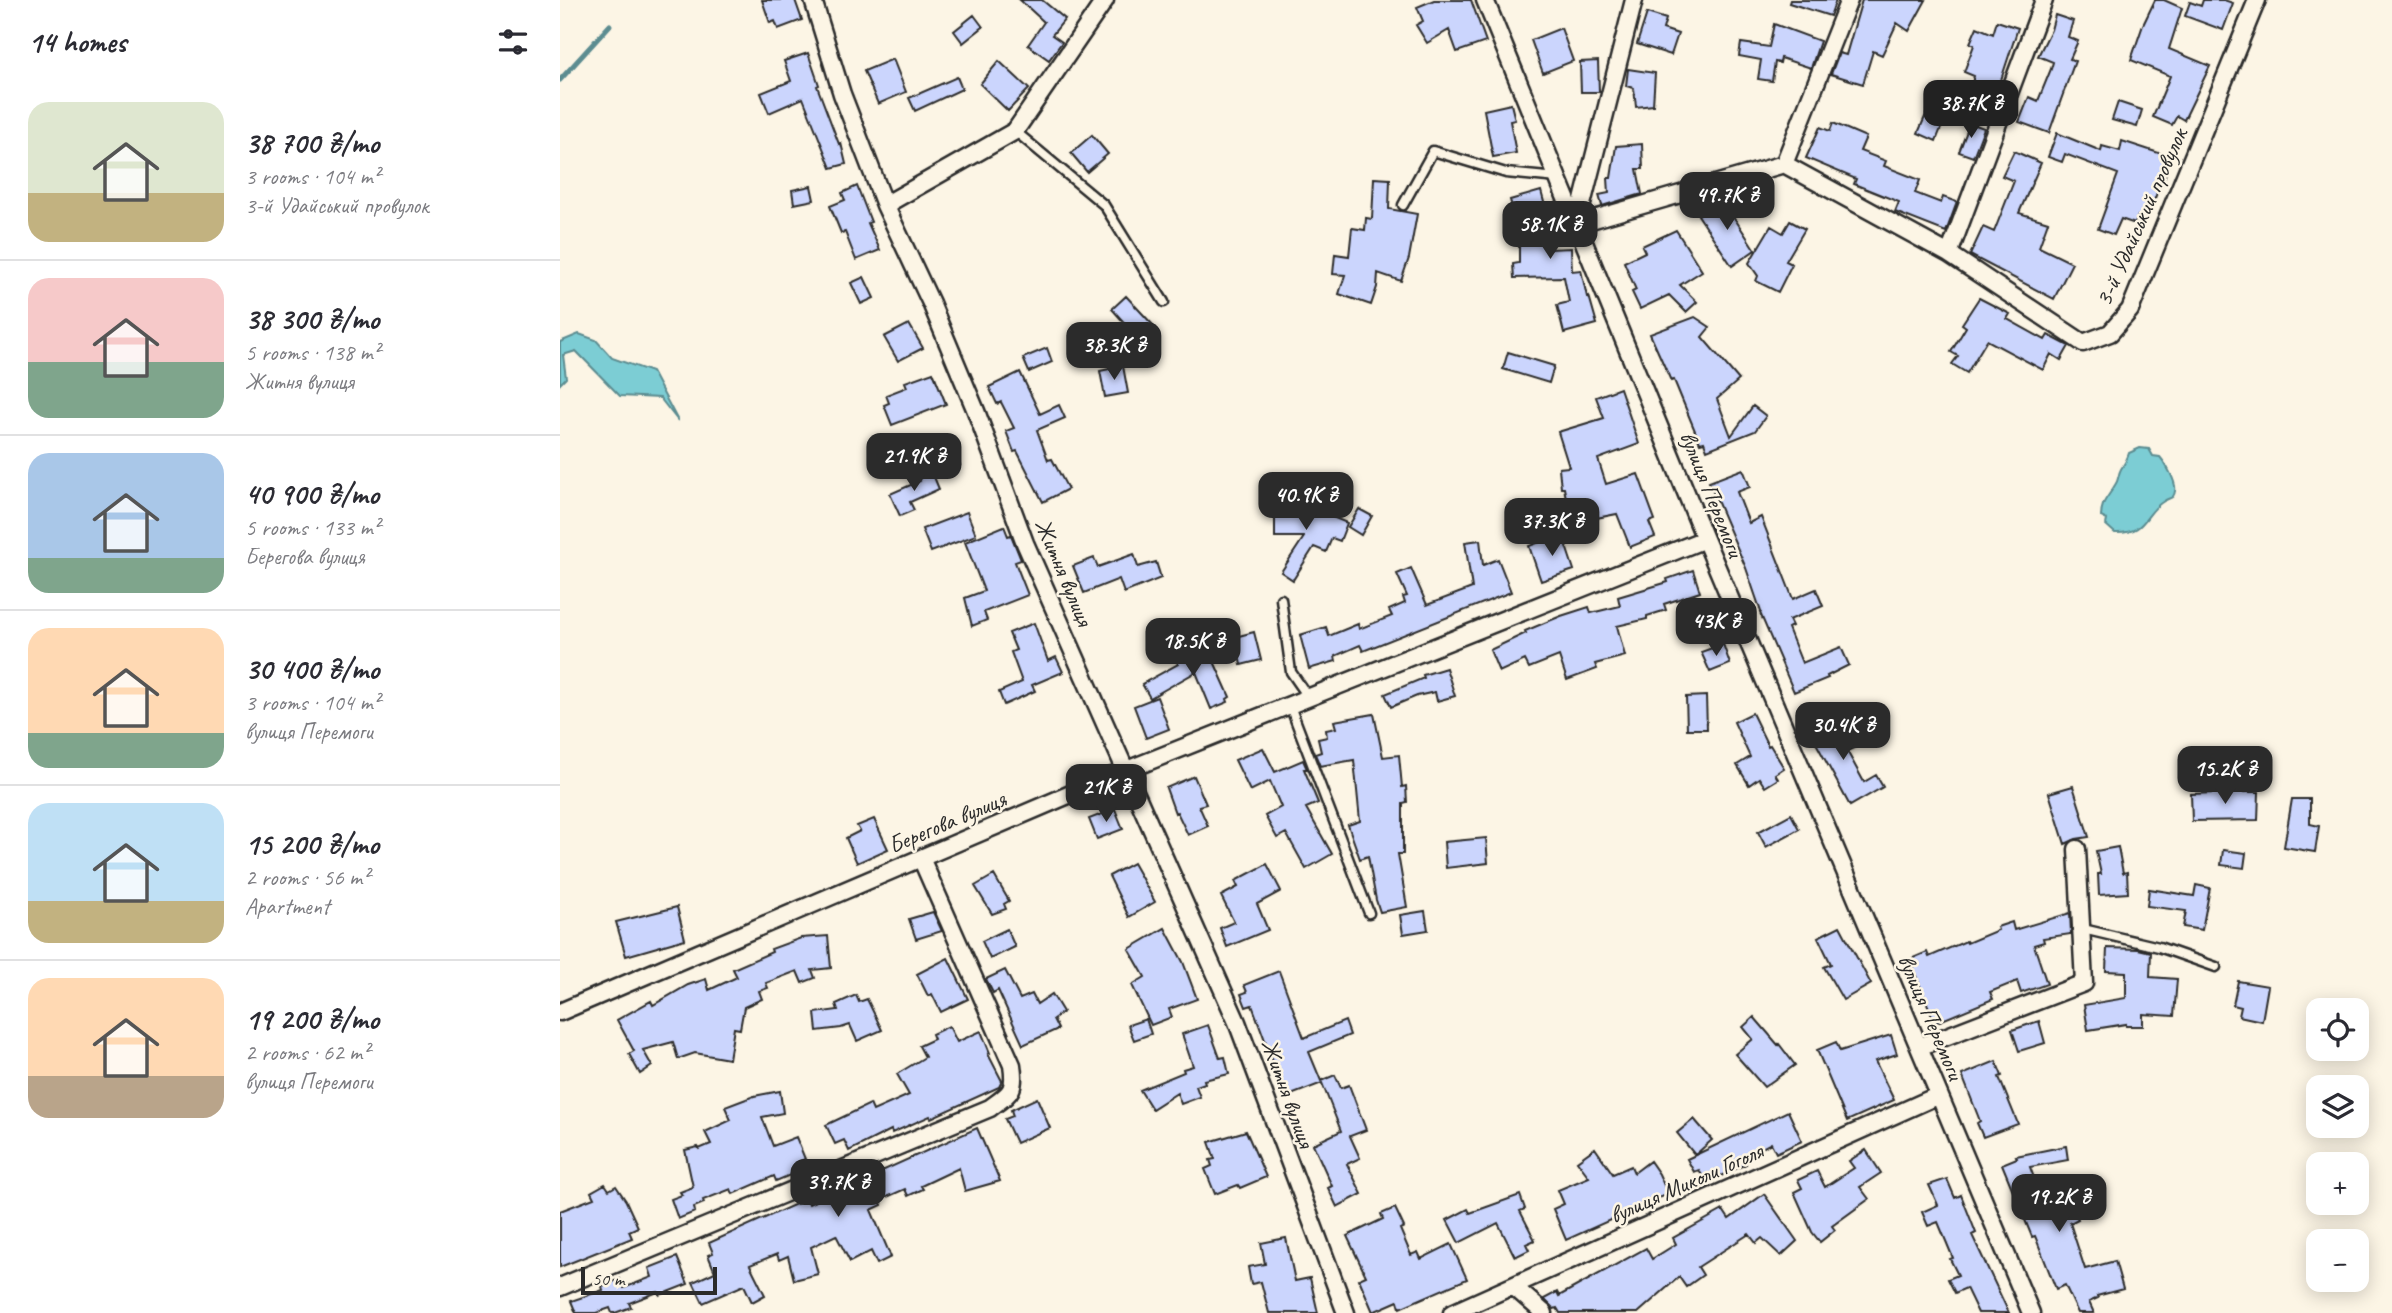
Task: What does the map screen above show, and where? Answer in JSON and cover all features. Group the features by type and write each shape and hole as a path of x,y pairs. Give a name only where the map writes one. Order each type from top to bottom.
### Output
{"street":[{"name":"Житня вулиця","path":"813,0 842,94 886,205 971,399 1025,543 1237,1022 1346,1313"},
{"path":"886,205 1015,131 1105,0"},
{"name":"вулиця Перемоги","path":"1485,0 1705,540 2031,1313"},
{"path":"1577,224 1634,0"},
{"path":"1577,224 1784,164 1849,0"},
{"path":"1949,254 2044,0"},
{"name":"3-й Удайський провулок","path":"1784,164 1949,254 2083,343 2110,334 2130,310 2257,0"},
{"name":"Берегова вулиця","path":"560,1012 1127,770 1705,540"},
{"path":"1919,1047 2084,983 2077,849"},
{"path":"560,1287 990,1108 1008,1095 1015,1083 1012,1066 921,858"},
{"name":"вулиця Миколи Гоголя","path":"1452,1313 1939,1095"},
{"path":"1513,1286 1544,1313"}],"lane":[{"path":"1015,131 1104,205 1164,302"},
{"path":"1403,205 1433,151 1506,173 1559,178"},
{"path":"1281,599 1291,672 1308,698"},
{"path":"1290,706 1368,913"},
{"path":"2083,929 2159,947 2216,967"}],"water":[{"path":"579,334 596,340 612,358 652,372 678,421 660,398 620,396 576,351 563,355 566,378 560,384 560,342"},
{"path":"2140,448 2149,449 2153,456 2160,457 2173,479 2174,494 2157,506 2134,530 2115,533 2106,525 2107,520 2101,517 2102,507 2129,453"}],"building":[{"path":"762,0 795,0 802,20 778,29 775,21 770,23"},
{"path":"1020,0 1042,0 1065,19 1052,35 1062,42 1049,60 1028,45 1044,22"},
{"path":"1434,0 1471,0 1486,42 1457,52 1449,30 1427,43 1416,25 1423,21 1417,7"},
{"path":"1790,0 1836,0 1830,16 1789,3"},
{"path":"1862,0 1926,0 1909,31 1897,23 1882,55 1873,51 1863,84 1831,74 1839,53 1846,55"},
{"path":"2155,0 2164,0 2182,8 2169,49 2210,66 2184,120 2177,116 2172,125 2153,117 2170,76 2131,60"},
{"path":"2203,0 2233,3 2223,30 2185,16 2190,2 2201,6"},
{"path":"1647,13 1666,19 1663,29 1678,34 1671,55 1637,44"},
{"path":"974,15 983,27 963,43 954,31"},
{"path":"2055,15 2073,21 2068,37 2078,41 2070,59 2075,61 2049,133 2019,122 2029,97 2038,101 2051,69 2053,62 2038,56"},
{"path":"1997,21 2018,28 1996,95 1993,94 1991,101 1969,93 1974,76 1964,72 1974,45 1970,43 1977,27 1993,34"},
{"path":"1774,24 1820,41 1811,68 1781,58 1780,63 1775,62 1772,81 1758,79 1761,60 1739,56 1741,43 1769,47"},
{"path":"1561,28 1573,61 1543,73 1531,40"},
{"path":"808,53 819,85 817,86 839,144 841,143 846,164 831,168 803,98 769,113 761,93 791,81 784,61"},
{"path":"893,59 906,92 878,104 864,71"},
{"path":"999,61 1029,89 1008,111 980,84"},
{"path":"1598,61 1599,92 1581,92 1580,62"},
{"path":"1628,69 1655,73 1653,105 1636,107 1634,88 1626,86"},
{"path":"957,77 962,89 915,111 909,98"},
{"path":"2118,102 2142,110 2137,127 2112,120"},
{"path":"1511,104 1515,120 1510,121 1516,153 1493,157 1484,110"},
{"path":"1928,110 1945,118 1936,141 1918,133"},
{"path":"1833,123 1866,137 1860,151 1886,161 1884,166 1920,180 1915,193 1941,203 1943,197 1957,202 1946,232 1895,212 1899,202 1854,184 1856,179 1806,158 1820,127 1830,131"},
{"path":"1970,123 1984,128 1973,157 1959,152"},
{"path":"2057,133 2101,151 2102,146 2120,151 2122,141 2171,157 2147,219 2138,216 2135,224 2121,219 2114,235 2098,229 2118,174 2065,154 2062,162 2048,157"},
{"path":"1092,135 1108,154 1087,172 1071,153"},
{"path":"1642,144 1643,169 1637,169 1642,194 1602,206 1599,195 1609,193 1608,178 1611,178 1616,146"},
{"path":"2014,151 2041,163 2019,213 2048,222 2039,247 2072,263 2054,299 1970,255 1983,227 1994,232 2014,181 2002,176"},
{"path":"1374,178 1390,179 1389,209 1417,214 1409,258 1401,281 1378,273 1371,305 1339,294 1345,275 1333,274 1335,254 1349,256 1352,228 1365,230 1366,218 1372,219"},
{"path":"811,186 814,200 794,204 792,190"},
{"path":"857,186 871,222 868,223 880,250 856,260 845,232 841,233 830,206 845,200 842,193"},
{"path":"1541,191 1549,221 1549,249 1571,248 1572,271 1581,270 1597,324 1564,333 1557,305 1569,302 1564,277 1514,278 1513,264 1519,263 1519,231 1510,200"},
{"path":"1722,199 1755,250 1732,266 1698,215"},
{"path":"1790,221 1805,229 1786,261 1792,264 1778,292 1756,281 1758,276 1749,263 1771,226 1783,233"},
{"path":"1676,230 1702,271 1680,285 1697,302 1686,312 1669,295 1640,309 1632,292 1636,290 1624,262 1645,252 1642,246"},
{"path":"864,277 874,298 861,304 851,283"},
{"path":"1126,296 1153,325 1138,338 1112,309"},
{"path":"1979,298 2010,314 2007,319 2045,340 2048,335 2069,346 2061,360 2051,354 2043,370 1987,340 1967,373 1952,364 1958,356 1951,352 1966,327 1962,324"},
{"path":"1695,317 1710,327 1702,337 1739,380 1717,399 1731,436 1753,406 1766,416 1755,431 1707,450 1704,442 1700,443 1674,380 1671,381 1650,334"},
{"path":"909,324 923,348 898,361 884,337"},
{"path":"1047,348 1052,362 1029,372 1023,358"},
{"path":"1508,352 1554,366 1549,383 1503,369"},
{"path":"1123,366 1128,393 1105,397 1100,371"},
{"path":"933,372 946,404 892,425 884,405 889,403 886,395 907,387 905,382"},
{"path":"1020,372 1040,414 1059,405 1065,418 1037,430 1048,460 1052,459 1068,489 1043,502 1017,451 1014,452 1006,431 1014,428 1001,402 997,404 989,387"},
{"path":"1620,388 1639,444 1598,459 1606,484 1638,474 1655,520 1649,522 1655,537 1630,547 1617,514 1571,523 1564,488 1561,488 1559,468 1569,467 1558,432 1604,418 1596,397"},
{"path":"954,452 960,465 935,476 929,463"},
{"path":"1743,469 1750,487 1737,492 1749,523 1761,517 1793,599 1816,589 1823,606 1789,620 1792,626 1788,628 1802,663 1841,647 1849,665 1827,676 1828,678 1794,692 1709,482"},
{"path":"932,472 939,489 910,502 914,510 900,516 890,494 920,481 919,478"},
{"path":"1329,506 1325,514 1347,523 1340,541 1332,538 1326,552 1314,547 1293,580 1281,572 1304,537 1275,537 1275,507"},
{"path":"1359,509 1372,516 1361,535 1348,527"},
{"path":"967,512 976,535 931,552 922,529"},
{"path":"1004,526 1008,536 1011,535 1021,560 1015,562 1028,595 984,612 987,620 972,626 965,598 984,591 965,542"},
{"path":"1562,534 1574,570 1541,581 1529,546"},
{"path":"1480,540 1483,565 1498,559 1511,592 1363,651 1360,645 1335,656 1336,661 1309,669 1300,635 1326,627 1329,636 1358,624 1359,629 1392,616 1389,610 1405,603 1403,597 1407,596 1397,574 1411,568 1427,605 1472,588 1465,542"},
{"path":"1134,554 1138,567 1156,562 1161,578 1124,593 1119,579 1084,593 1073,566 1094,558 1098,567"},
{"path":"1693,570 1700,592 1664,604 1666,610 1647,616 1647,619 1617,626 1625,656 1595,664 1597,669 1567,680 1559,656 1529,668 1525,660 1499,672 1490,650 1526,633 1525,631 1589,607 1591,613 1620,606 1618,597 1668,582 1667,579"},
{"path":"1034,623 1048,661 1056,657 1063,672 1032,685 1035,691 1004,705 999,692 1022,682 1011,652 1016,650 1009,633"},
{"path":"1254,632 1261,660 1241,665 1235,637"},
{"path":"1723,644 1730,664 1710,672 1701,652"},
{"path":"1208,648 1230,697 1228,702 1211,709 1196,672 1150,698 1142,684 1178,664 1177,662"},
{"path":"1446,668 1455,696 1437,701 1435,692 1391,707 1385,694 1424,678 1423,675"},
{"path":"1706,696 1707,729 1687,729 1686,697"},
{"path":"1157,697 1169,729 1146,738 1134,706"},
{"path":"1752,713 1768,746 1770,745 1784,768 1775,774 1778,779 1765,787 1759,778 1749,785 1737,765 1750,757 1734,722"},
{"path":"1374,714 1383,757 1399,755 1402,787 1406,786 1407,802 1403,803 1403,854 1398,854 1407,907 1380,912 1368,856 1360,859 1348,825 1360,821 1354,760 1320,766 1315,754 1321,752 1318,739 1327,737 1326,730 1336,728 1334,721"},
{"path":"1831,720 1835,730 1845,725 1856,747 1847,751 1864,782 1876,775 1883,787 1850,806 1809,730"},
{"path":"1263,748 1275,772 1303,760 1307,769 1304,769 1318,803 1306,808 1332,854 1306,869 1286,833 1277,838 1265,816 1281,807 1270,781 1250,791 1235,760"},
{"path":"1194,776 1206,804 1199,806 1208,826 1188,835 1177,812 1175,813 1166,788"},
{"path":"2073,786 2089,837 2065,844 2049,793"},
{"path":"2259,792 2258,820 2192,821 2191,794"},
{"path":"2292,799 2310,799 2310,824 2319,826 2315,852 2284,847"},
{"path":"1115,809 1123,829 1097,839 1089,819"},
{"path":"1791,814 1799,829 1766,847 1758,832"},
{"path":"874,819 888,849 857,863 846,838 860,831 857,826"},
{"path":"1486,838 1488,863 1446,868 1444,842"},
{"path":"2118,847 2123,873 2127,872 2128,893 2099,895 2098,874 2101,874 2096,851"},
{"path":"2223,850 2246,853 2244,868 2221,865"},
{"path":"1133,863 1155,902 1129,917 1109,876"},
{"path":"1267,864 1281,891 1257,904 1268,930 1227,947 1220,928 1234,922 1221,896 1238,887 1235,881"},
{"path":"994,875 1009,901 1004,904 1006,909 992,914 975,886"},
{"path":"2196,885 2210,888 2202,930 2183,927 2186,911 2147,906 2149,889 2194,896"},
{"path":"677,907 685,939 626,956 616,922"},
{"path":"1425,911 1428,930 1403,934 1400,915"},
{"path":"933,912 942,931 916,939 909,919"},
{"path":"2070,913 2071,934 2043,938 2044,942 2034,945 2047,984 2021,993 2017,981 1990,992 1993,999 1935,1023 1912,966 1916,965 1913,958 1927,952 1929,957 2012,922 2014,930"},
{"path":"1840,926 1871,984 1843,1000 1824,967 1831,964 1818,937"},
{"path":"1165,928 1183,962 1197,999 1169,1009 1172,1017 1151,1025 1132,985 1145,977 1129,949"},
{"path":"1007,929 1015,947 990,959 982,941"},
{"path":"828,936 831,968 812,970 815,978 802,983 797,971 766,983 768,988 759,991 762,999 744,1007 740,1029 734,1028 729,1059 695,1053 678,1059 673,1042 643,1050 652,1066 640,1074 629,1054 634,1051 617,1020 651,1001 653,1005 688,985 706,979 709,990 737,977 733,969 772,952 771,949 801,938"},
{"path":"2107,948 2151,952 2150,977 2177,979 2174,1016 2143,1014 2143,1026 2126,1024 2088,1030 2084,1005 2126,998 2126,972 2106,971"},
{"path":"948,958 968,999 941,1012 932,994 928,996 917,974"},
{"path":"1005,970 1020,999 1032,994 1037,1004 1052,994 1063,1012 1053,1019 1058,1029 1023,1045 998,990 993,993 986,979"},
{"path":"1279,971 1304,1038 1345,1021 1350,1035 1309,1052 1321,1081 1335,1075 1341,1088 1349,1085 1366,1130 1350,1136 1360,1158 1347,1164 1362,1194 1337,1207 1328,1188 1332,1186 1313,1144 1341,1131 1322,1083 1286,1097 1252,1005 1246,1007 1241,994 1247,992 1244,985"},
{"path":"2238,981 2268,986 2262,1021 2239,1016 2241,1007 2233,1005"},
{"path":"856,995 859,1002 867,999 882,1030 857,1041 850,1025 817,1031 815,1013 838,1010 836,1004"},
{"path":"1754,1017 1795,1065 1764,1087 1735,1054 1753,1039 1743,1027"},
{"path":"1146,1019 1151,1034 1134,1040 1128,1025"},
{"path":"2039,1021 2045,1043 2019,1051 2012,1030"},
{"path":"1208,1025 1220,1058 1225,1057 1229,1074 1204,1080 1205,1083 1196,1086 1200,1097 1181,1104 1177,1093 1152,1109 1140,1090 1193,1066 1182,1034"},
{"path":"949,1026 957,1042 981,1031 990,1053 988,1054 1002,1081 999,1087 931,1118 930,1116 892,1133 891,1130 849,1151 844,1140 835,1144 826,1125 870,1104 873,1111 909,1095 897,1074 925,1057 919,1046 934,1039 932,1034"},
{"path":"1891,1035 1897,1054 1875,1061 1894,1100 1847,1121 1817,1050 1836,1042 1840,1051"},
{"path":"1996,1061 2002,1076 1999,1077 2018,1124 1983,1137 1977,1123 1980,1121 1962,1075"},
{"path":"780,1091 783,1113 762,1117 773,1146 796,1137 805,1159 797,1163 800,1171 776,1181 774,1176 733,1194 731,1189 703,1200 704,1203 694,1207 695,1212 678,1219 671,1199 693,1187 685,1150 699,1149 711,1144 705,1132 731,1120 725,1107 754,1096"},
{"path":"1037,1098 1050,1128 1016,1143 1005,1119 1013,1116 1011,1110"},
{"path":"1788,1111 1802,1141 1776,1153 1771,1143 1743,1158 1746,1164 1706,1183 1699,1170 1694,1172 1687,1159"},
{"path":"1694,1119 1712,1140 1695,1155 1677,1133"},
{"path":"977,1128 1000,1181 965,1191 959,1168 921,1186 923,1189 908,1196 905,1189 880,1200 882,1205 871,1210 891,1257 877,1264 871,1251 850,1262 836,1235 811,1247 818,1274 794,1280 788,1256 779,1260 777,1254 750,1265 765,1295 752,1302 744,1285 703,1303 693,1282 715,1272 708,1255 713,1253 709,1243 807,1199 809,1204"},
{"path":"1246,1131 1266,1177 1240,1188 1238,1185 1215,1194 1205,1169 1212,1166 1210,1160 1215,1159 1209,1142"},
{"path":"2066,1146 2068,1160 2030,1167 2043,1202 2047,1200 2050,1208 2069,1199 2078,1219 2070,1223 2085,1269 2115,1261 2123,1289 2097,1296 2098,1298 2089,1302 2094,1313 2078,1313 2065,1285 2056,1289 2002,1164 2017,1158 2016,1156"},
{"path":"1595,1148 1613,1174 1631,1166 1634,1173 1650,1161 1668,1194 1566,1240 1553,1209 1564,1204 1558,1190 1589,1177 1577,1161"},
{"path":"1866,1150 1881,1173 1860,1187 1869,1199 1832,1226 1835,1230 1820,1242 1812,1232 1794,1192 1802,1188 1798,1180 1817,1171 1825,1187 1854,1168 1849,1161"},
{"path":"1947,1179 1955,1198 1961,1195 1976,1233 1972,1235 2009,1313 1978,1313 1966,1288 1955,1293 1948,1279 1958,1275 1950,1259 1953,1258 1938,1222 1928,1226 1922,1212 1938,1205 1929,1185"},
{"path":"605,1184 609,1190 616,1186 638,1227 629,1231 632,1238 560,1267 560,1211 594,1198 591,1192"},
{"path":"1764,1194 1797,1241 1781,1256 1762,1238 1756,1243 1749,1234 1698,1267 1703,1275 1686,1287 1679,1277 1638,1313 1560,1313 1544,1299 1557,1292 1559,1296 1646,1248 1652,1259 1676,1244 1673,1238 1723,1210 1729,1219"},
{"path":"1520,1195 1525,1209 1520,1211 1535,1240 1526,1244 1529,1250 1515,1257 1498,1223 1459,1243 1447,1220 1468,1209 1470,1213"},
{"path":"1395,1208 1404,1227 1400,1229 1411,1255 1418,1252 1421,1259 1451,1244 1467,1279 1400,1308 1398,1301 1373,1312 1359,1279 1366,1276 1347,1236 1383,1219 1381,1214"},
{"path":"1286,1238 1295,1281 1310,1278 1318,1313 1269,1313 1261,1282 1251,1284 1248,1267 1265,1264 1261,1243"},
{"path":"677,1257 688,1284 629,1303 631,1307 615,1313 612,1313 610,1308 596,1313 576,1313 571,1301 603,1290 602,1286 620,1279 624,1288 652,1277 649,1268"}],"waterway":[{"path":"560,80 610,25"}]}
